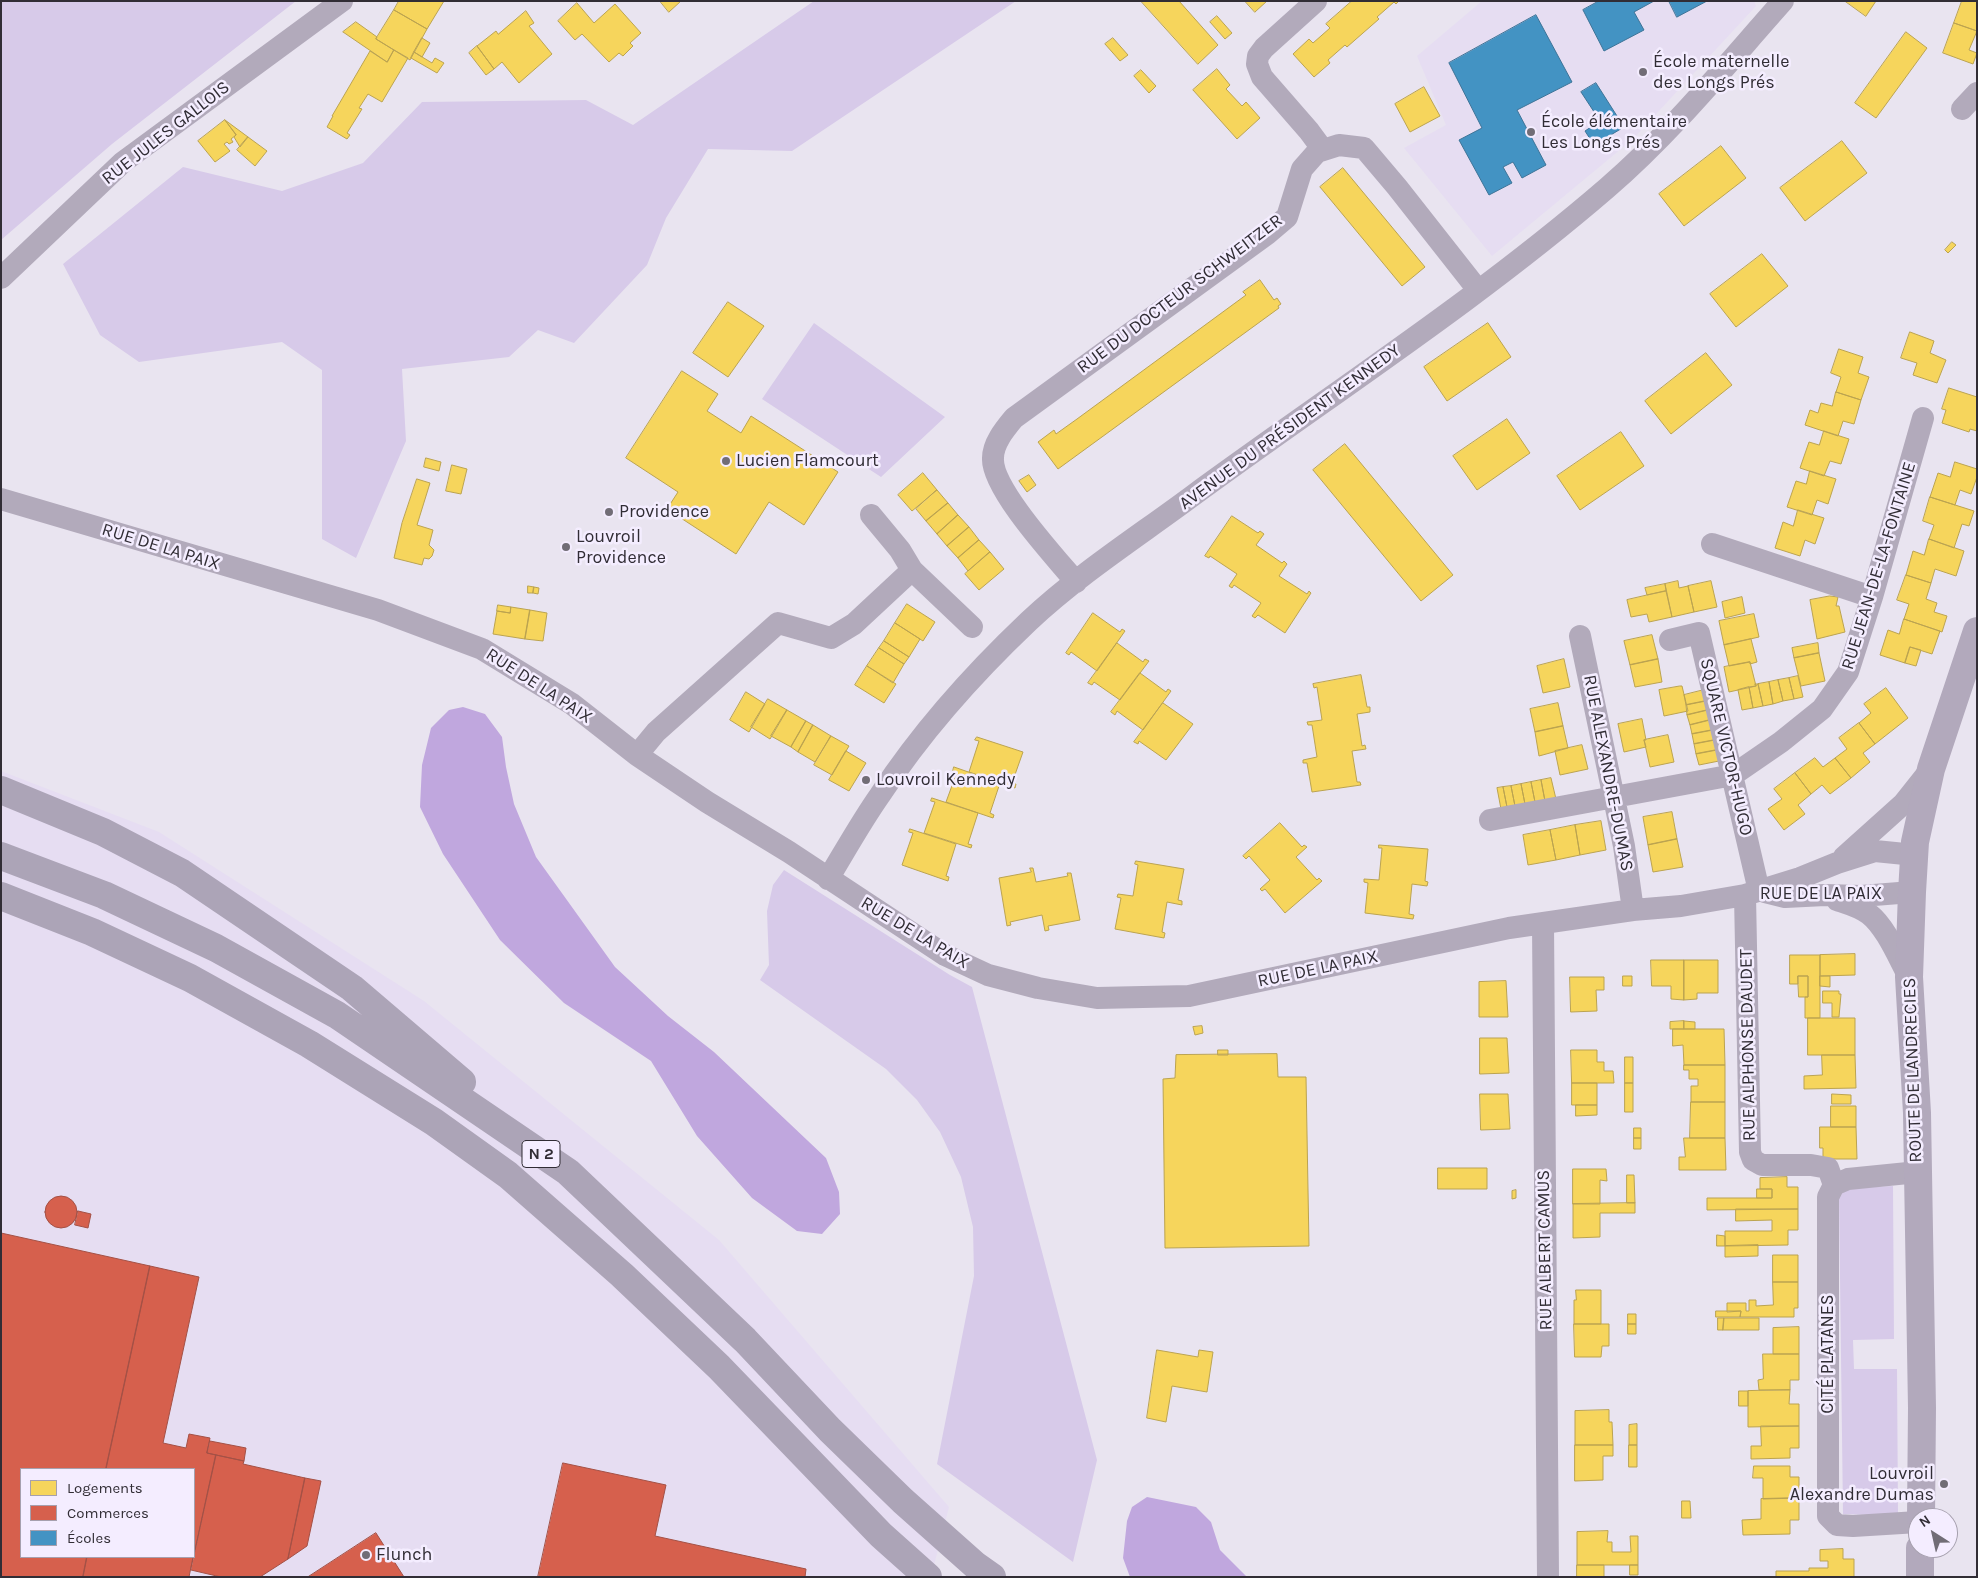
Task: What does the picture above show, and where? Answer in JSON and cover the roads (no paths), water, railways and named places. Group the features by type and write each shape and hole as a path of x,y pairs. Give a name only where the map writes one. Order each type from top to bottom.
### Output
{"highway":[{"path":"1,790 103,832 182,872 352,988 568,1172"},
{"name":"N 2","path":"1,856 104,895 216,948 337,1016 568,1172 745,1340 830,1430 903,1501 974,1565 992,1577"},
{"name":"N 2","path":"1,896 92,932 199,983 318,1049 434,1122 500,1170 565,1224 636,1288 719,1367 881,1535 928,1577"}],"main road":[{"name":"ROUTE DE LANDRECIES","path":"1921,1508 1922,1408 1917,1113 1909,977 1915,842 1931,769 1977,631"},
{"path":"1920,1558 1920,1577"}],"street":[{"name":"RUE JULES GALLOIS","path":"1,278 123,162 342,1"},
{"path":"1316,1 1264,48 1258,56 1256,64 1262,77 1323,150 1339,145 1364,148 1478,290"},
{"name":"AVENUE DU PRÉSIDENT KENNEDY","path":"828,879 880,794 920,739 961,690 1032,618 1076,582 1478,290 1586,205 1651,147 1715,80 1782,1"},
{"name":"RUE DU DOCTEUR SCHWEITZER","path":"1076,582 1021,516 1000,485 992,459 999,438 1014,418 1267,234 1287,217 1302,169 1317,152 1323,150"},
{"name":"RUE JEAN-DE-LA-FONTAINE","path":"1490,820 1733,775 1781,742 1822,709 1848,672 1872,597 1923,418"},
{"name":"RUE DE LA PAIX","path":"1,499 378,610 482,649 572,704 637,755 945,955 988,975 1038,988 1097,998 1189,996 1509,928 1633,910 1681,906 1752,893 1785,897 1861,896 1912,892"},
{"path":"871,514 900,550 912,570 972,627"},
{"path":"1712,544 1872,597"},
{"path":"637,755 656,732 778,623 831,638 854,624 912,570"},
{"name":"SQUARE VICTOR-HUGO","path":"1670,640 1699,633 1733,775 1752,893"},
{"name":"RUE ALEXANDRE-DUMAS","path":"1580,636 1615,797 1633,910"},
{"path":"1837,863 1903,804 1931,769"},
{"path":"1752,893 1800,878 1837,863 1875,852 1915,855"},
{"name":"RUE ALPHONSE DAUDET","path":"1752,893 1750,1152 1753,1160 1762,1164 1811,1165 1828,1168 1834,1185"},
{"path":"1825,895 1859,908 1871,916 1886,936 1909,977"},
{"name":"RUE ALBERT CAMUS","path":"1543,923 1548,1577"},
{"path":"1834,1185 1848,1179 1918,1172"},
{"name":"CITÉ PLATANES","path":"1834,1185 1828,1197 1828,1516 1837,1525 1853,1526 1908,1523"}],"place":[{"name":"École maternelle des Longs Prés","path":"1643,72"},
{"name":"École élémentaire Les Longs Prés","path":"1531,132"},
{"name":"Lucien Flamcourt","path":"726,461"},
{"name":"Providence","path":"609,512"},
{"name":"Louvroil Providence","path":"566,547"},
{"name":"Louvroil Kennedy","path":"866,780"},
{"name":"Louvroil Alexandre Dumas","path":"1944,1484"},
{"name":"Flunch","path":"366,1555"}]}
